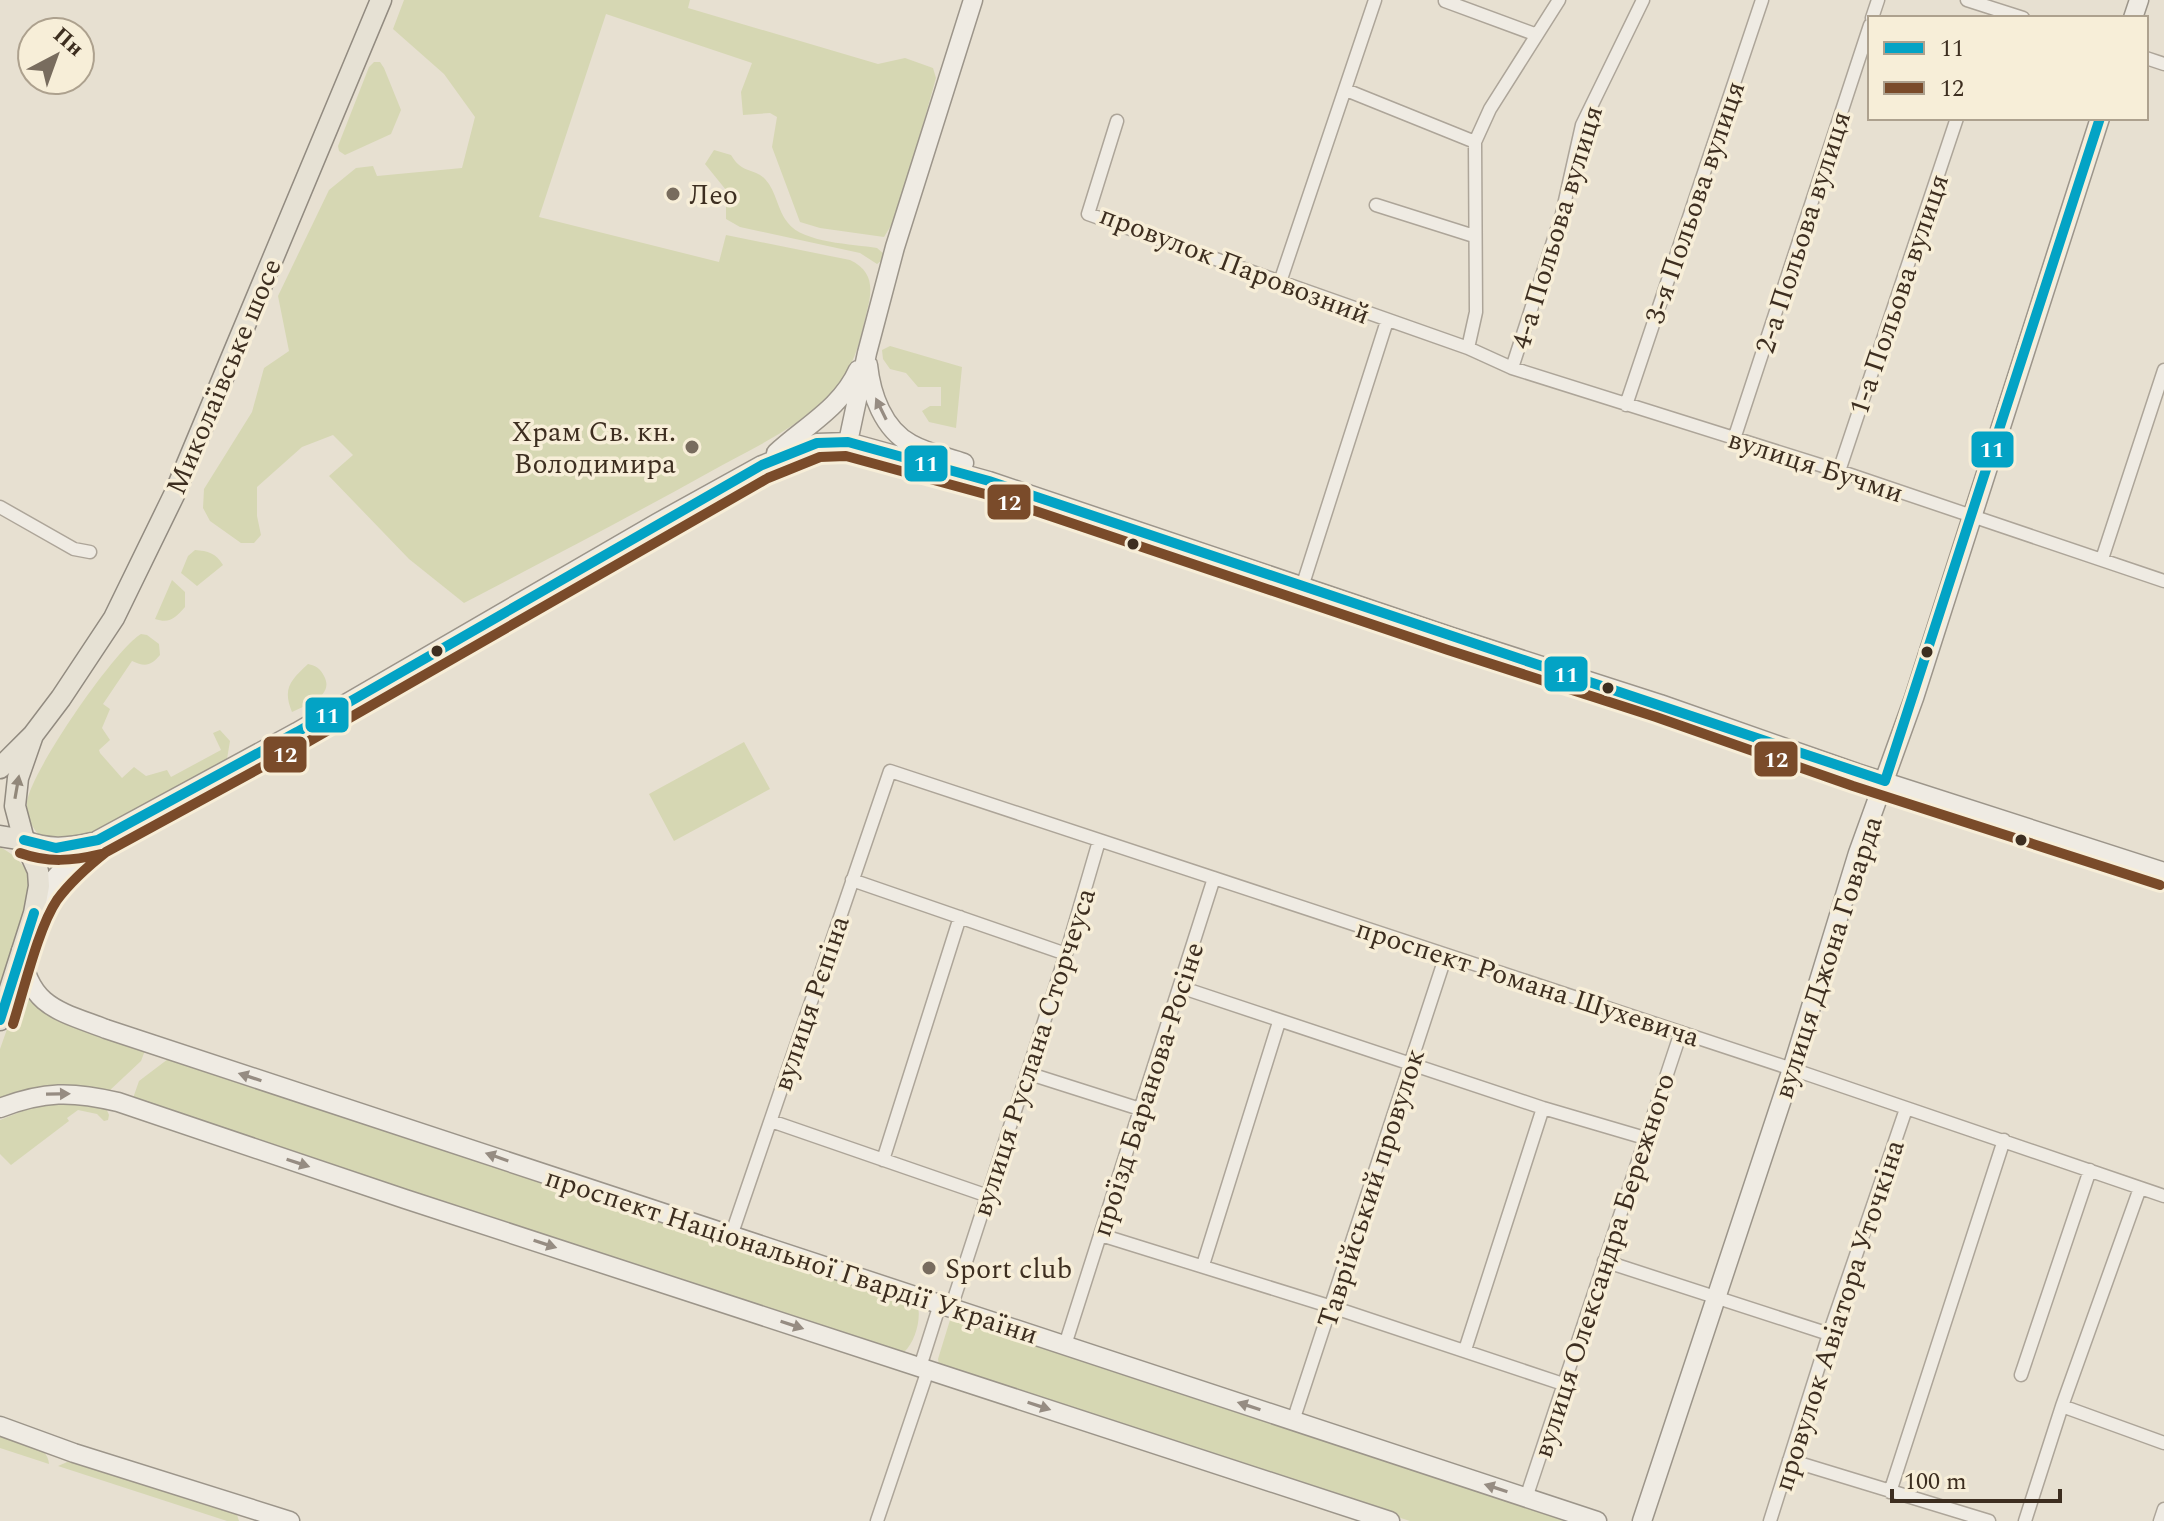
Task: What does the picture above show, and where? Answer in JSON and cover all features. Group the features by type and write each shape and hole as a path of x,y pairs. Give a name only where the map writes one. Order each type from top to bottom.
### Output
{"main road":[{"name":"Миколаївське шосе","path":"0,768 33,735 114,618 174,495 381,0"},
{"name":"Миколаївське шосе","path":"0,1020 34,913 39,886 38,871 24,840 15,806 15,792 33,735"},
{"path":"0,836 24,840"}],"street":[{"path":"848,442 867,353 911,193 973,0"},
{"path":"1280,282 1375,0"},
{"path":"1468,348 1476,312 1475,142 1490,109 1559,0"},
{"name":"4-а Польова вулиця","path":"1512,368 1562,214 1582,125 1643,0"},
{"name":"3-я Польова вулиця","path":"1626,405 1762,0"},
{"path":"1967,0 2017,16"},
{"path":"1445,1 1537,35"},
{"name":"2-а Польова вулиця","path":"1734,439 1868,31"},
{"path":"1346,90 1475,142"},
{"name":"1-а Польова вулиця","path":"1839,471 1956,120"},
{"name":"вулиця Джона Говарда","path":"1642,1521 2099,120"},
{"name":"провулок Паровозний","path":"1117,121 1088,214 1468,348"},
{"path":"1376,205 1474,236"},
{"path":"1302,587 1387,321"},
{"name":"вулиця Бучми","path":"1468,348 1512,368 1839,471 2164,581"},
{"path":"762,465 827,413 849,386 867,353"},
{"path":"867,353 876,402 887,422 899,435 911,444 965,463 989,481"},
{"path":"2102,559 2164,370"},
{"path":"34,913 54,879 98,840 297,732 762,465 817,443 848,442 989,481 2164,872"},
{"path":"0,507 74,549 90,552"},
{"name":"проспект Романа Шухевича","path":"890,771 1792,1069 2164,1196"},
{"name":"вулиця Рєпіна","path":"731,1236 890,771"},
{"path":"24,840 56,848 98,840"},
{"name":"вулиця Руслана Сторчеуса","path":"924,1369 988,1196 1099,841"},
{"name":"проїзд Баранова-Росіне","path":"1065,1345 1214,878"},
{"path":"852,880 1066,954"},
{"path":"883,1160 960,917"},
{"name":"проспект Національної Гвардії України","path":"21,951 26,977 44,1002 94,1025 1597,1521"},
{"name":"Таврійський провулок","path":"1293,1421 1446,955"},
{"path":"1180,987 1543,1108 1645,1138"},
{"path":"1203,1265 1279,1022"},
{"name":"вулиця Олександра Бережного","path":"1526,1498 1681,1032"},
{"path":"1027,1073 1140,1109"},
{"path":"0,1108 46,1094 83,1094 118,1102 1390,1521"},
{"path":"1465,1350 1543,1108"},
{"name":"провулок Авіатора Уточкіна","path":"1770,1521 1829,1334 1906,1109"},
{"path":"771,1121 988,1196"},
{"path":"1890,1492 2004,1140"},
{"path":"2021,1375 2090,1170"},
{"path":"2025,1521 2062,1406 2140,1188"},
{"path":"1101,1235 1203,1265 1563,1384"},
{"path":"1604,1261 1829,1334"},
{"path":"877,1521 924,1369"},
{"path":"2062,1406 2164,1443"},
{"path":"0,1426 290,1521"},
{"path":"1789,1460 1989,1521"},
{"path":"2160,1521 2164,1509"}],"green space":[{"path":"404,0 690,0 688,8 878,64 905,58 933,68 936,78 898,214 884,237 820,228 800,222 772,147 777,117 770,113 743,115 741,92 752,63 606,14 539,217 719,262 726,235 850,260 863,269 869,281 867,311 858,346 847,371 829,395 798,422 678,490 464,603 409,559 329,476 353,455 333,435 302,447 257,487 257,516 261,535 254,543 241,543 210,521 203,508 204,489 252,412 264,368 289,351 278,296 329,190 356,168 373,166 377,176 462,168 475,117 444,74 393,29"},
{"path":"374,62 380,62 384,68 401,110 391,134 345,155 338,146 369,67"},
{"path":"714,150 731,155 740,166 765,179 784,218 795,230 829,242 877,248 884,254 884,259 877,264 860,253 740,227 726,219 726,190 705,164"},
{"path":"890,346 962,367 956,428 929,422 922,411 930,406 941,406 941,387 918,387 906,373 890,369 883,359 882,350"},
{"path":"195,550 211,553 223,565 197,586 181,573 188,556"},
{"path":"172,580 185,592 185,607 172,619 155,619"},
{"path":"141,634 159,644 160,655 148,664 132,661 103,704 110,709 102,728 110,740 99,750 100,753 122,778 134,767 146,776 167,770 171,777 221,750 213,733 220,730 230,741 227,759 222,766 82,842 44,840 29,818 27,802 32,787 42,766 94,686"},
{"path":"308,664 321,671 326,689 317,699 292,712 288,690"},
{"path":"744,742 770,789 674,841 649,794"},
{"path":"0,847 22,865 29,885 26,908 0,988"},
{"path":"22,987 146,1048 141,1061 108,1092 53,1087 0,1100 0,1049"},
{"path":"172,1056 918,1306 919,1318 914,1337 904,1352 894,1352 132,1101 139,1081"},
{"path":"73,1102 106,1108 108,1120 78,1110 67,1118 69,1121 11,1165 0,1154 0,1120 35,1106"},
{"path":"956,1317 1576,1521 1410,1521 944,1369 938,1359 950,1320"},
{"path":"0,1434 38,1447 49,1464 0,1448"},
{"path":"74,1459 230,1507 239,1521 227,1521 58,1466"}],"transit line":[{"name":"11","path":"1885,781 2099,120"},
{"name":"11","path":"24,840 56,848 98,840 297,732 762,465 817,443 848,442 989,481 1885,781"},
{"name":"12","path":"13,1024 50,912 68,887 106,852 304,744 768,478 820,457 846,456 985,494 1656,717 1853,786 2160,885"},
{"name":"12","path":"20,853 60,860 101,854"},
{"name":"11","path":"0,1020 34,913"}],"place":[{"name":"Лео","path":"673,194"},
{"name":"Храм Св. кн. Володимира","path":"692,447"},
{"name":"Sport club","path":"929,1268"}]}
